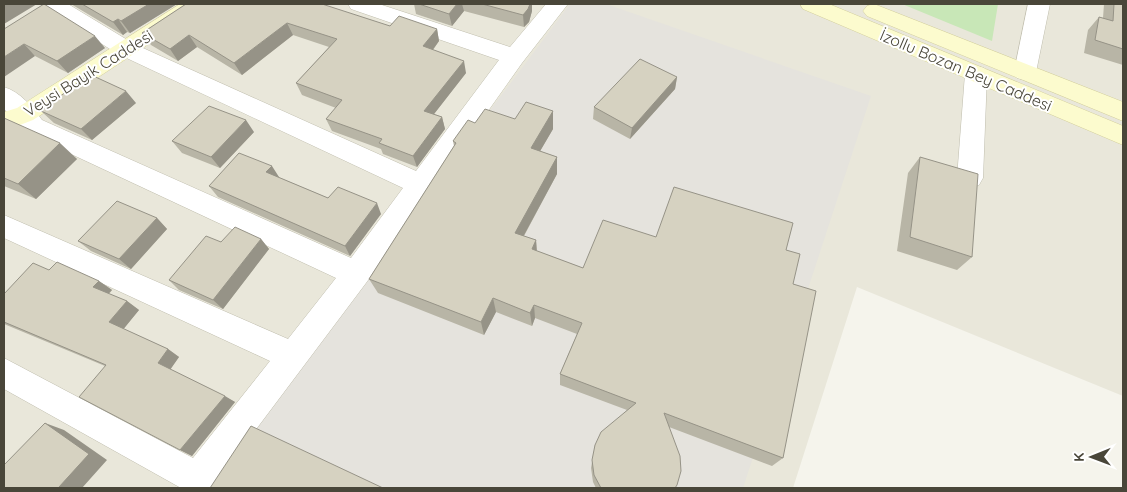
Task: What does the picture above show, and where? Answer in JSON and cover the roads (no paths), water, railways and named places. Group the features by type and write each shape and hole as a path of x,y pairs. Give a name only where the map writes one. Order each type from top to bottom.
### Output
{"main road":[{"name":"Veysi Bayık Caddesi","path":"14,118 195,4"},
{"name":"İzollu Bozan Bey Caddesi","path":"810,4 1123,136"},
{"name":"İzollu Bozan Bey Caddesi","path":"857,4 1123,112"}],"street":[{"path":"358,4 514,57"},
{"path":"4,372 198,479 356,274 514,57 557,4"},
{"path":"1025,72 1039,4"},
{"path":"50,7 126,49 421,185"},
{"path":"970,178 976,74"},
{"path":"4,96 14,118 356,274"},
{"path":"4,129 14,118"},
{"path":"4,226 293,356"}]}
